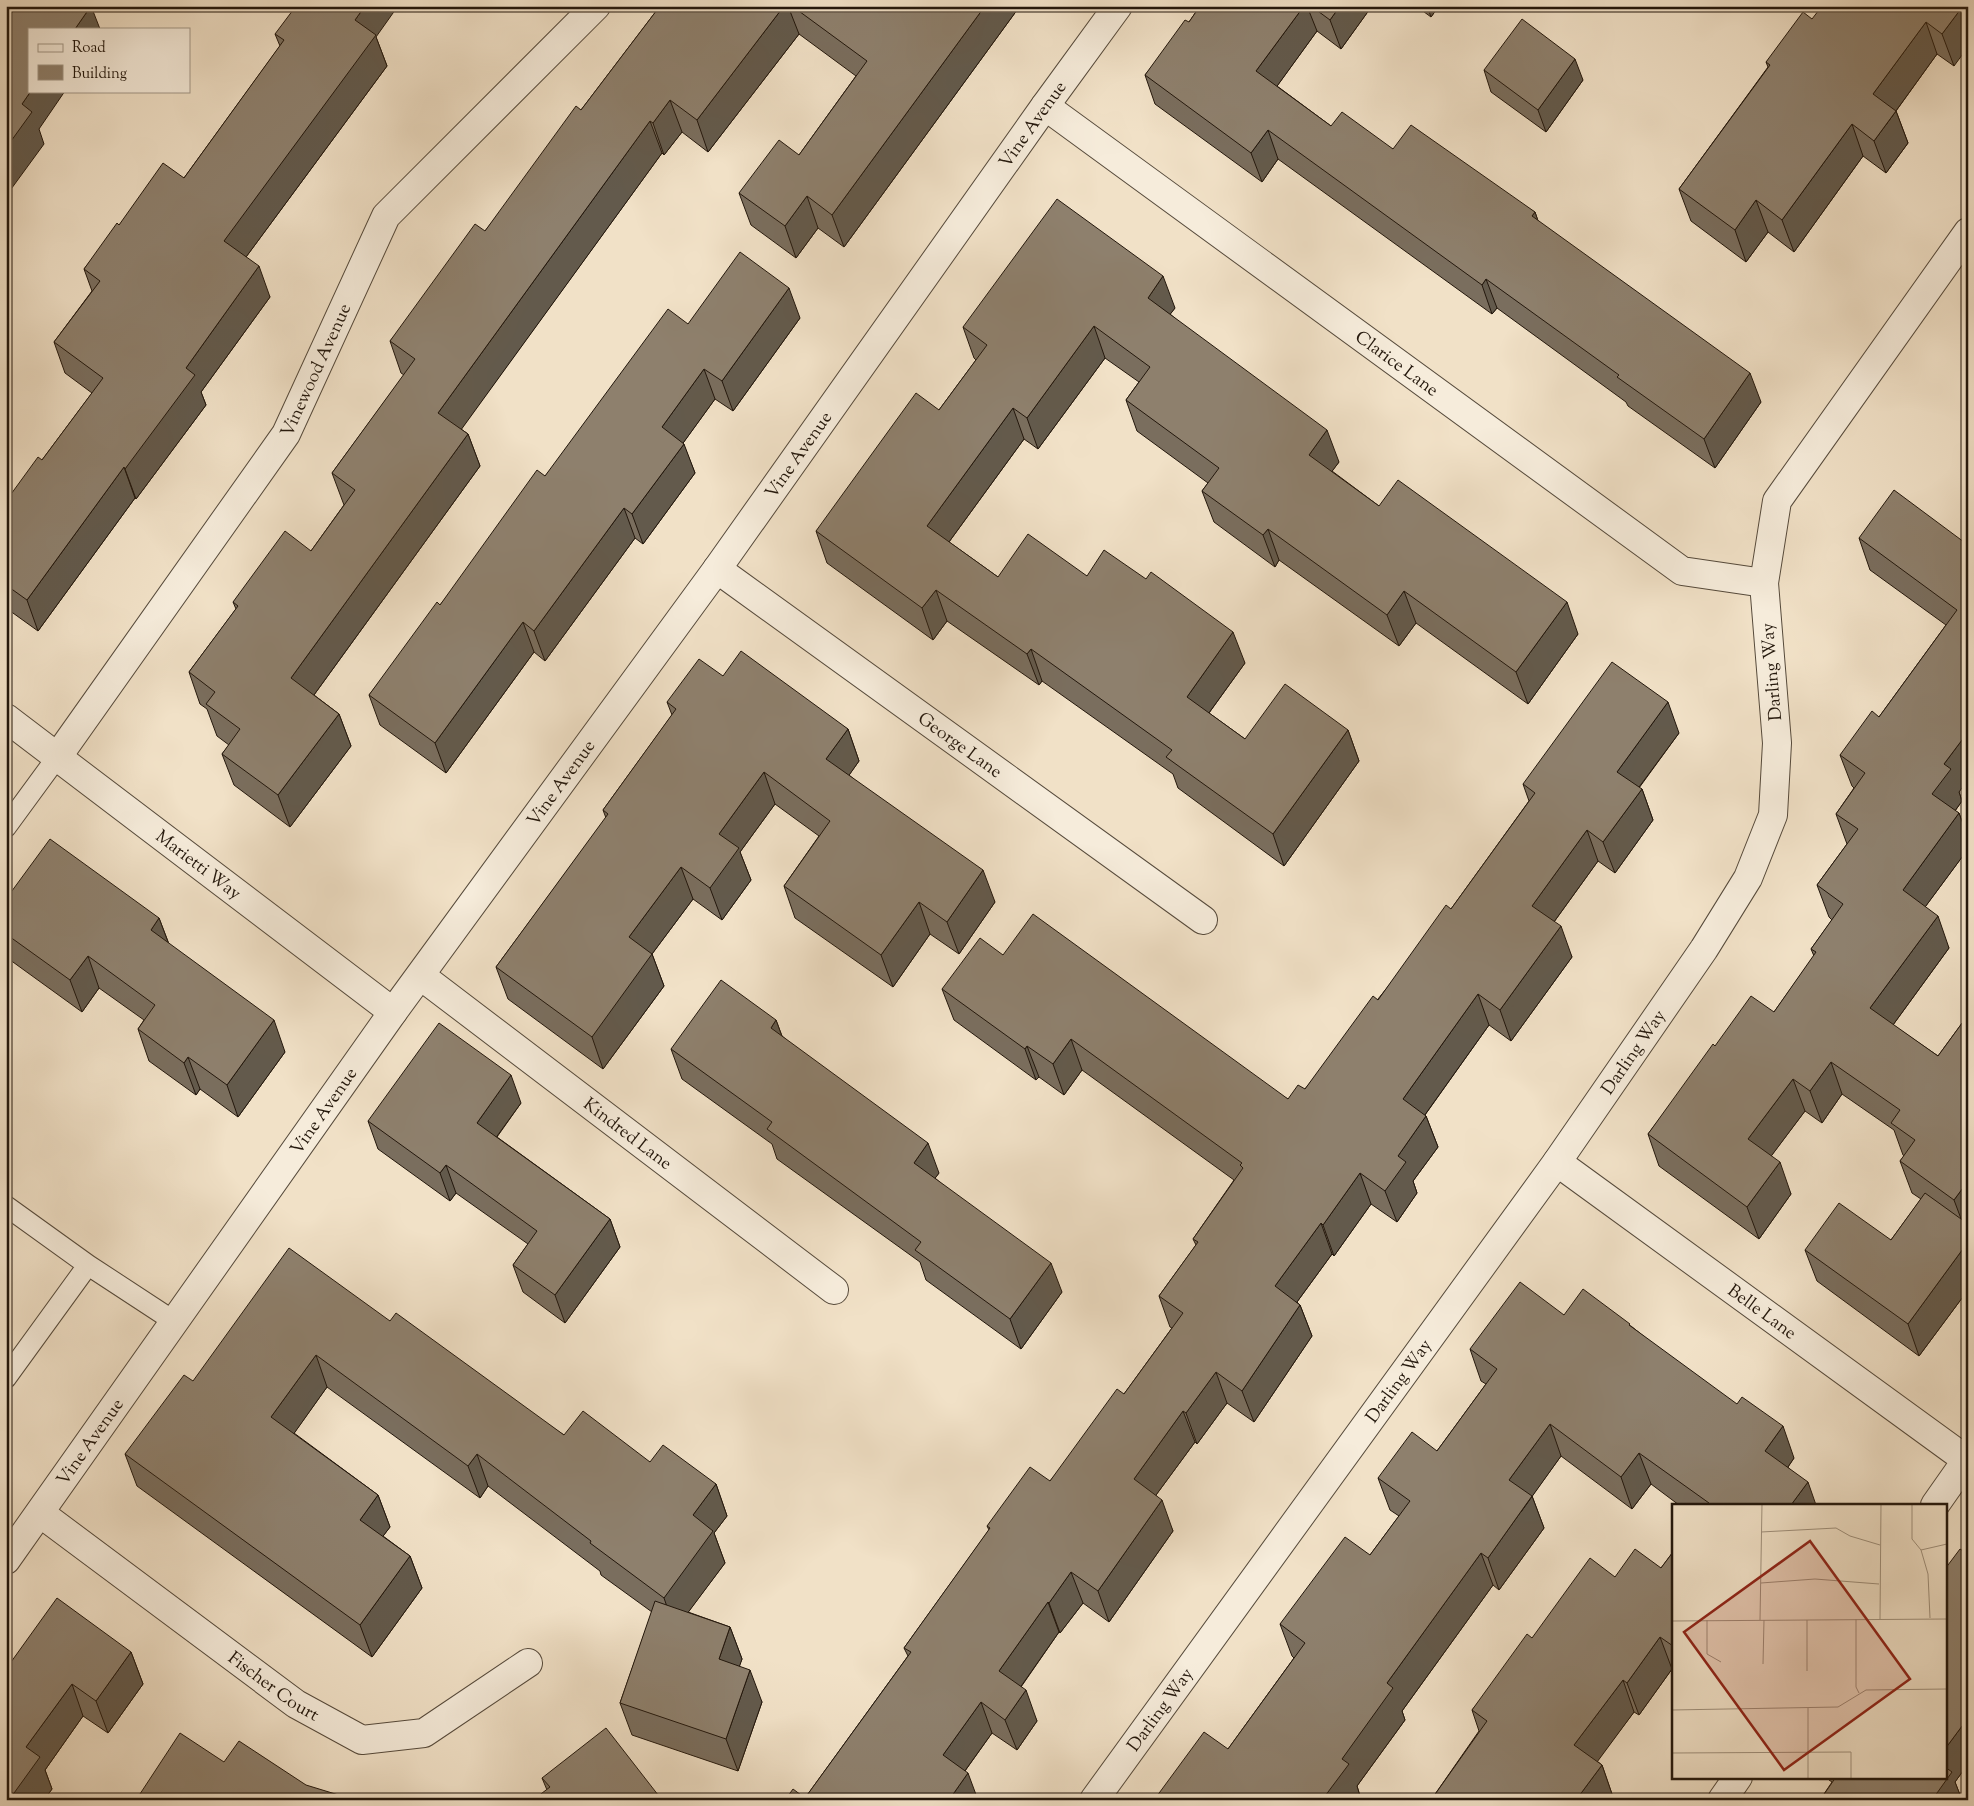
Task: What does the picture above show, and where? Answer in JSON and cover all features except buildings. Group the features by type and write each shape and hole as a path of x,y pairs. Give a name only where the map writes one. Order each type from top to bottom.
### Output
{"street":[{"name":"Vinewood Avenue","path":"58,756 286,434 386,216 596,6"},
{"name":"Vine Avenue","path":"6,1560 394,1012 717,569 1118,6"},
{"name":"Clarice Lane","path":"1045,106 1682,572 1764,582"},
{"name":"Darling Way","path":"1094,1800 1557,1162 1704,949 1748,878 1773,815 1777,743 1764,582 1777,501 1968,232"},
{"name":"George Lane","path":"717,569 1203,920"},
{"name":"Marietti Way","path":"6,718 394,1012"},
{"name":"Kindred Lane","path":"421,976 834,1290"},
{"name":"Belle Lane","path":"1557,1162 1967,1460"},
{"path":"1936,1504 1967,1460"},
{"name":"Fischer Court","path":"40,1513 296,1704 362,1740 424,1733 528,1663"},
{"path":"1722,1800 1737,1778"}],"lane":[{"path":"6,827 58,756"},
{"path":"6,1206 88,1265 175,1322"},
{"path":"6,1378 88,1265"}]}
